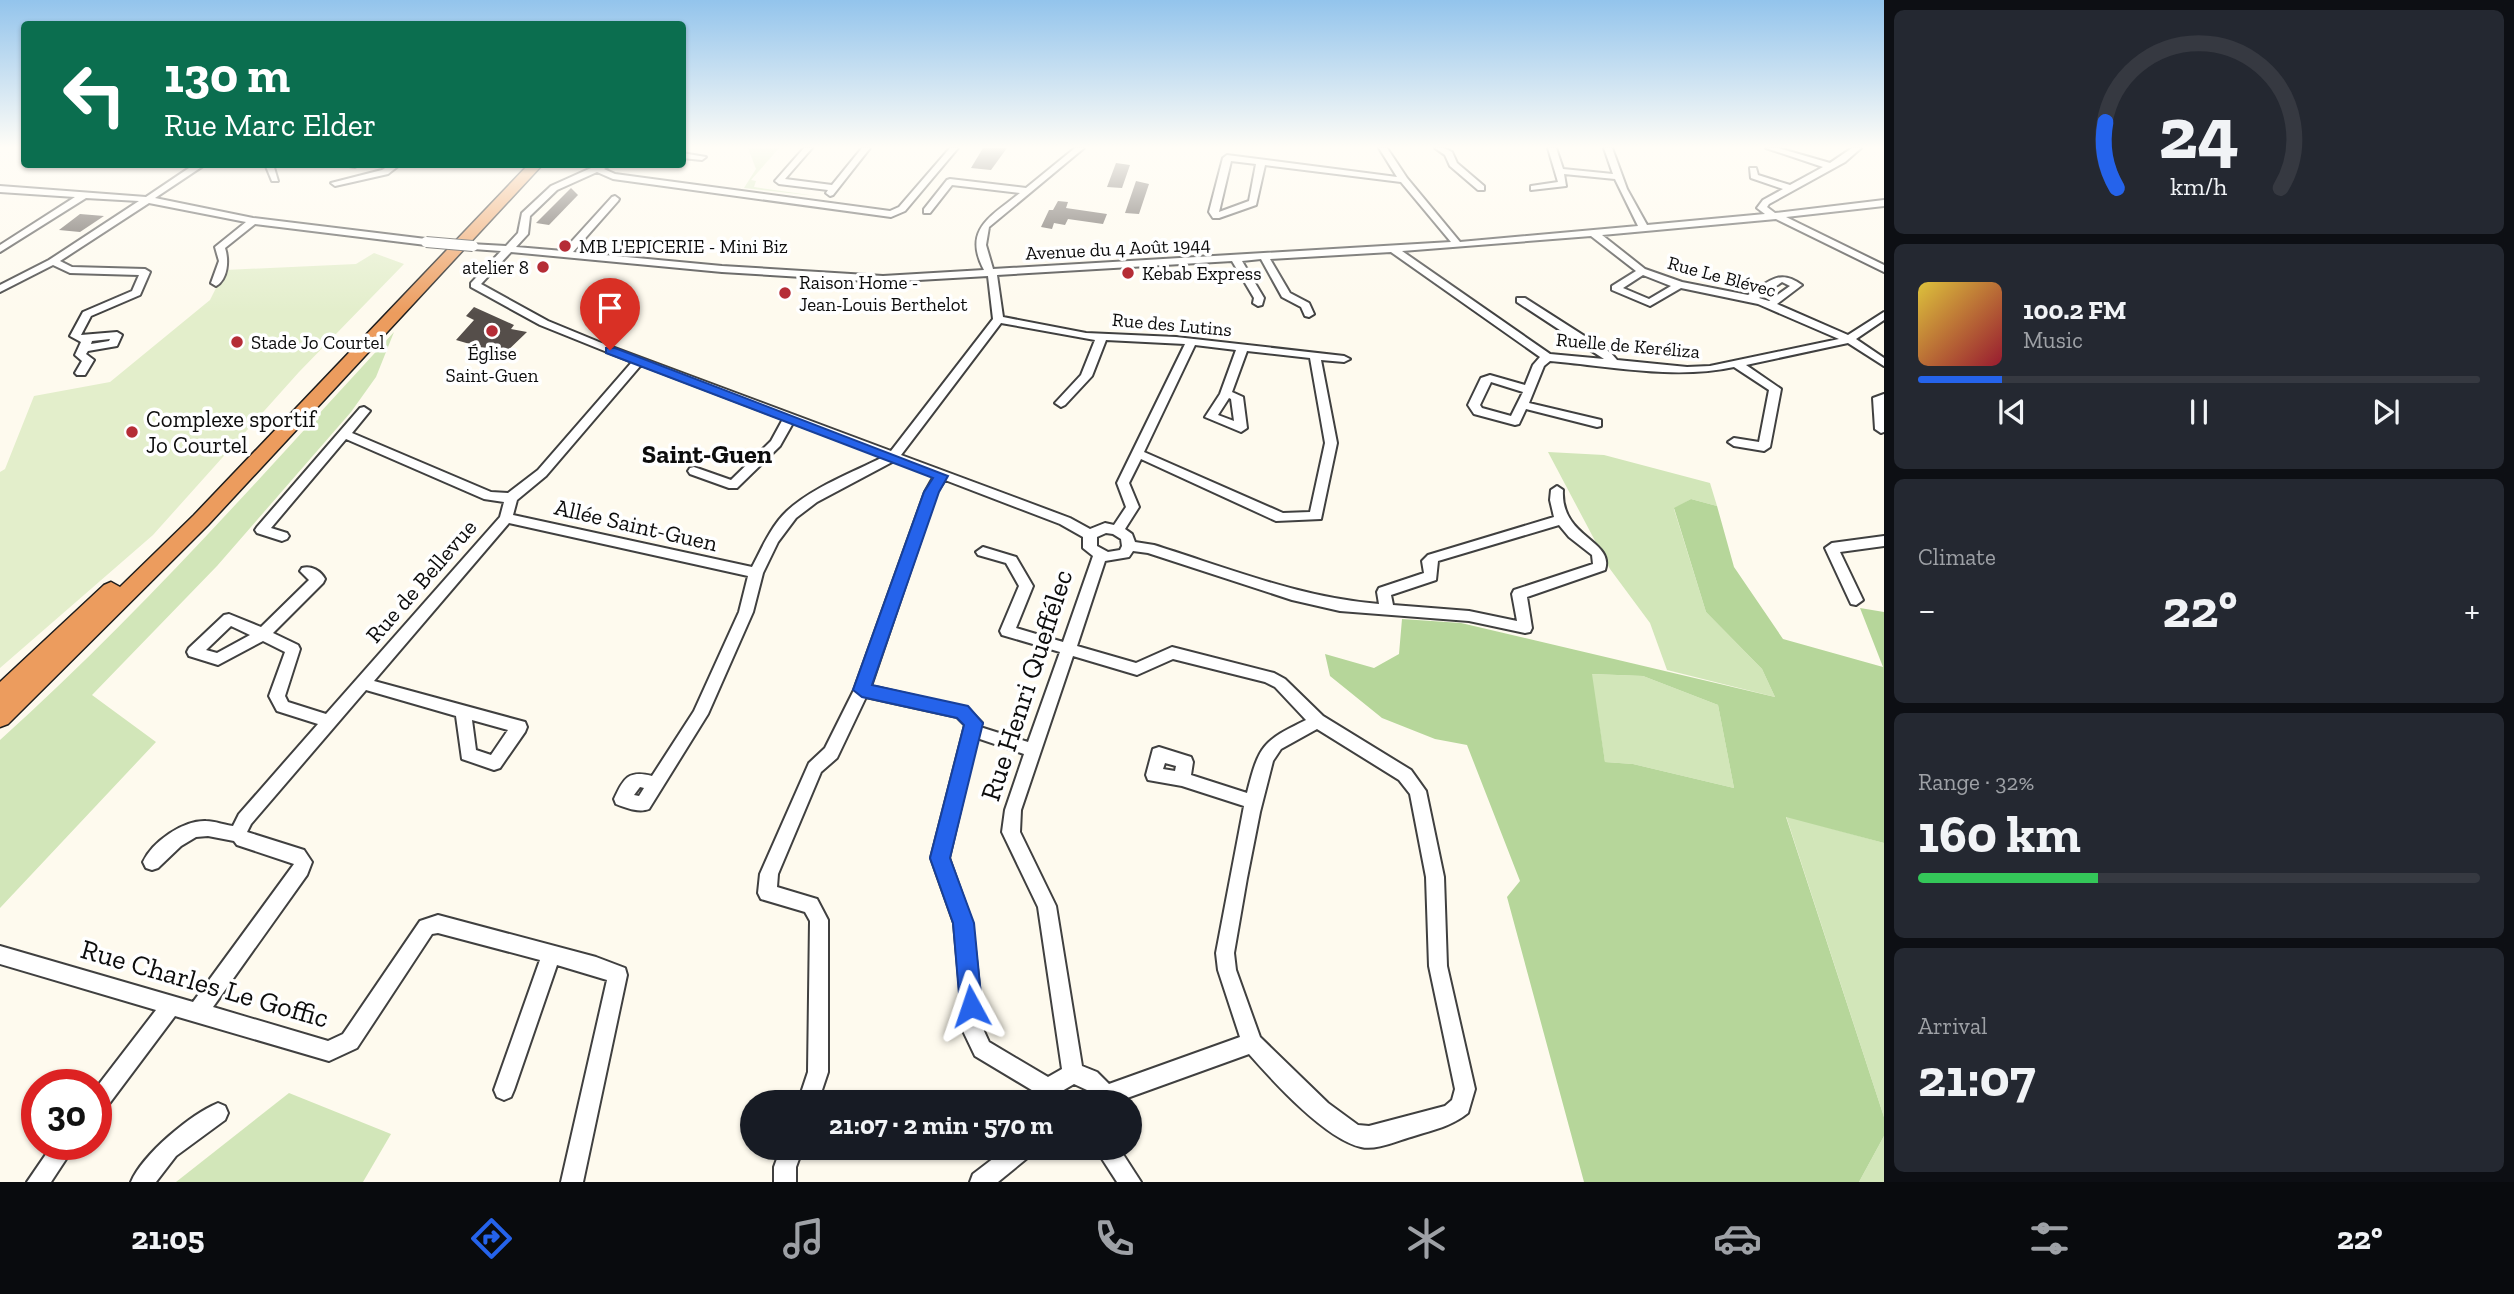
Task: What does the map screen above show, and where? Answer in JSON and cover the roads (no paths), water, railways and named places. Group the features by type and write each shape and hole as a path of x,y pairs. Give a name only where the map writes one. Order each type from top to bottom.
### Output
{"highway":[{"path":"0,696 189,513 486,203"},
{"path":"0,717 201,520 500,203"}],"street":[{"path":"0,249 71,203"},
{"path":"0,289 52,262 139,203"},
{"name":"Avenue du 4 Août 1944","path":"165,203 253,221 426,242 855,279 1458,245 1594,234 1883,203"},
{"path":"538,203 525,215 523,234 475,282 479,289 544,323 638,361 1065,521 1090,535"},
{"path":"565,254 611,203"},
{"path":"808,203 885,214 896,212 904,203"},
{"path":"927,211 933,203"},
{"path":"992,273 982,247 982,230 1013,203"},
{"path":"1215,203 1213,212 1216,216 1253,203"},
{"path":"1423,203 1458,245"},
{"path":"1631,203 1644,229"},
{"path":"1766,203 1763,205 1764,211 1884,268"},
{"path":"216,283 224,261 220,247 253,221"},
{"path":"656,784 701,714 746,612 756,573 772,540 791,515 813,499 893,457 998,319 992,273 982,230"},
{"name":"Rue Le Blévec","path":"1594,234 1642,271 1679,285 1769,305 1849,339 1884,363"},
{"path":"961,273 971,265 982,247"},
{"name":"Ruelle de Keréliza","path":"1393,249 1547,357 1686,370 1735,363 1849,339 1884,315"},
{"path":"1264,257 1286,295 1305,306 1309,314"},
{"path":"1236,259 1259,298 1258,303"},
{"path":"52,262 70,270 145,272 136,293 87,314 75,336 84,344 80,355 88,360 81,373"},
{"path":"1642,271 1616,288 1650,303 1679,285"},
{"path":"1750,299 1780,278 1797,285 1769,305"},
{"path":"1521,299 1607,355 1613,363"},
{"name":"Rue des Lutins","path":"998,319 1053,331 1191,342 1344,359"},
{"path":"1061,403 1086,376 1102,336"},
{"path":"1117,530 1133,507 1123,483 1191,342"},
{"path":"1226,394 1242,347"},
{"path":"1137,453 1281,518 1316,516 1331,443 1315,356"},
{"path":"1529,390 1490,378 1485,380 1474,405 1478,411 1515,421 1524,405 1539,365 1547,357"},
{"path":"345,434 489,496 511,498 542,473 638,361"},
{"path":"1734,442 1765,447 1775,389 1735,363"},
{"path":"1881,429 1879,398 1884,397"},
{"path":"1524,405 1597,423"},
{"path":"282,536 262,530 364,411"},
{"path":"694,471 733,485 776,443 790,418"},
{"path":"812,1090 818,1072 819,920 811,905 767,893 769,874 815,768 831,753 862,690 931,492 941,476"},
{"path":"1090,535 1090,548 1100,556 1119,556 1129,547 1149,548 1297,596 1340,606 1469,616 1525,628 1519,594 1600,567 1598,553 1569,530 1562,519 1555,503 1557,490"},
{"name":"Rue de Bellevue","path":"238,833 245,820 328,721 506,518 511,498"},
{"name":"Allée Saint-Guen","path":"506,518 756,573"},
{"path":"1387,610 1384,592 1431,576 1429,561 1433,558 1562,519"},
{"path":"1090,535 1105,528 1117,530 1127,537 1129,547"},
{"path":"1856,600 1832,548 1884,541"},
{"path":"983,552 1011,560 1027,586 1006,631 1138,669 1172,653 1269,677 1280,683 1317,721 1405,775 1418,791 1435,877 1438,966 1465,1089 1461,1106 1450,1115 1363,1137 1345,1130 1268,1062 1252,1043 1227,970 1226,953 1263,761 1271,748 1317,721"},
{"name":"Rue Henri Queffélec","path":"1073,1074 1047,906 1011,832 1013,810 1100,556"},
{"path":"307,571 318,579 262,635 293,649 277,696 282,707 328,721"},
{"path":"361,683 463,712"},
{"path":"862,690 962,712 974,723 940,858 963,923 974,1033 982,1049 1040,1090"},
{"path":"971,730 1034,751"},
{"path":"1182,779 1254,802"},
{"path":"152,862 182,835 205,828 228,835 238,833 243,840 298,856 303,862 301,869 197,1013"},
{"name":"Rue Charles Le Goffic","path":"0,955 170,1007 329,1051 350,1041 426,927 438,924 596,965 618,975 572,1182"},
{"path":"504,1090 551,955"},
{"path":"112,1084 170,1007"},
{"path":"1129,1090 1252,1043"},
{"path":"1053,1090 1060,1079 1073,1074 1092,1080 1099,1090"},
{"path":"142,1182 169,1149 218,1113"},
{"path":"38,1182 54,1160"},
{"path":"785,1182 788,1160"},
{"path":"981,1182 1009,1160"},
{"path":"1114,1160 1130,1182"}],"place":[{"name":"MB L'EPICERIE - Mini Biz","path":"565,246"},
{"name":"atelier 8","path":"543,267"},
{"name":"Kebab Express","path":"1128,273"},
{"name":"Raison Home - Jean-Louis Berthelot","path":"785,293"},
{"name":"Église Saint-Guen","path":"492,331"},
{"name":"Stade Jo Courtel","path":"237,342"},
{"name":"Complexe sportif Jo Courtel","path":"132,432"}],"district":[{"name":"Saint-Guen","path":"707,454"}]}
